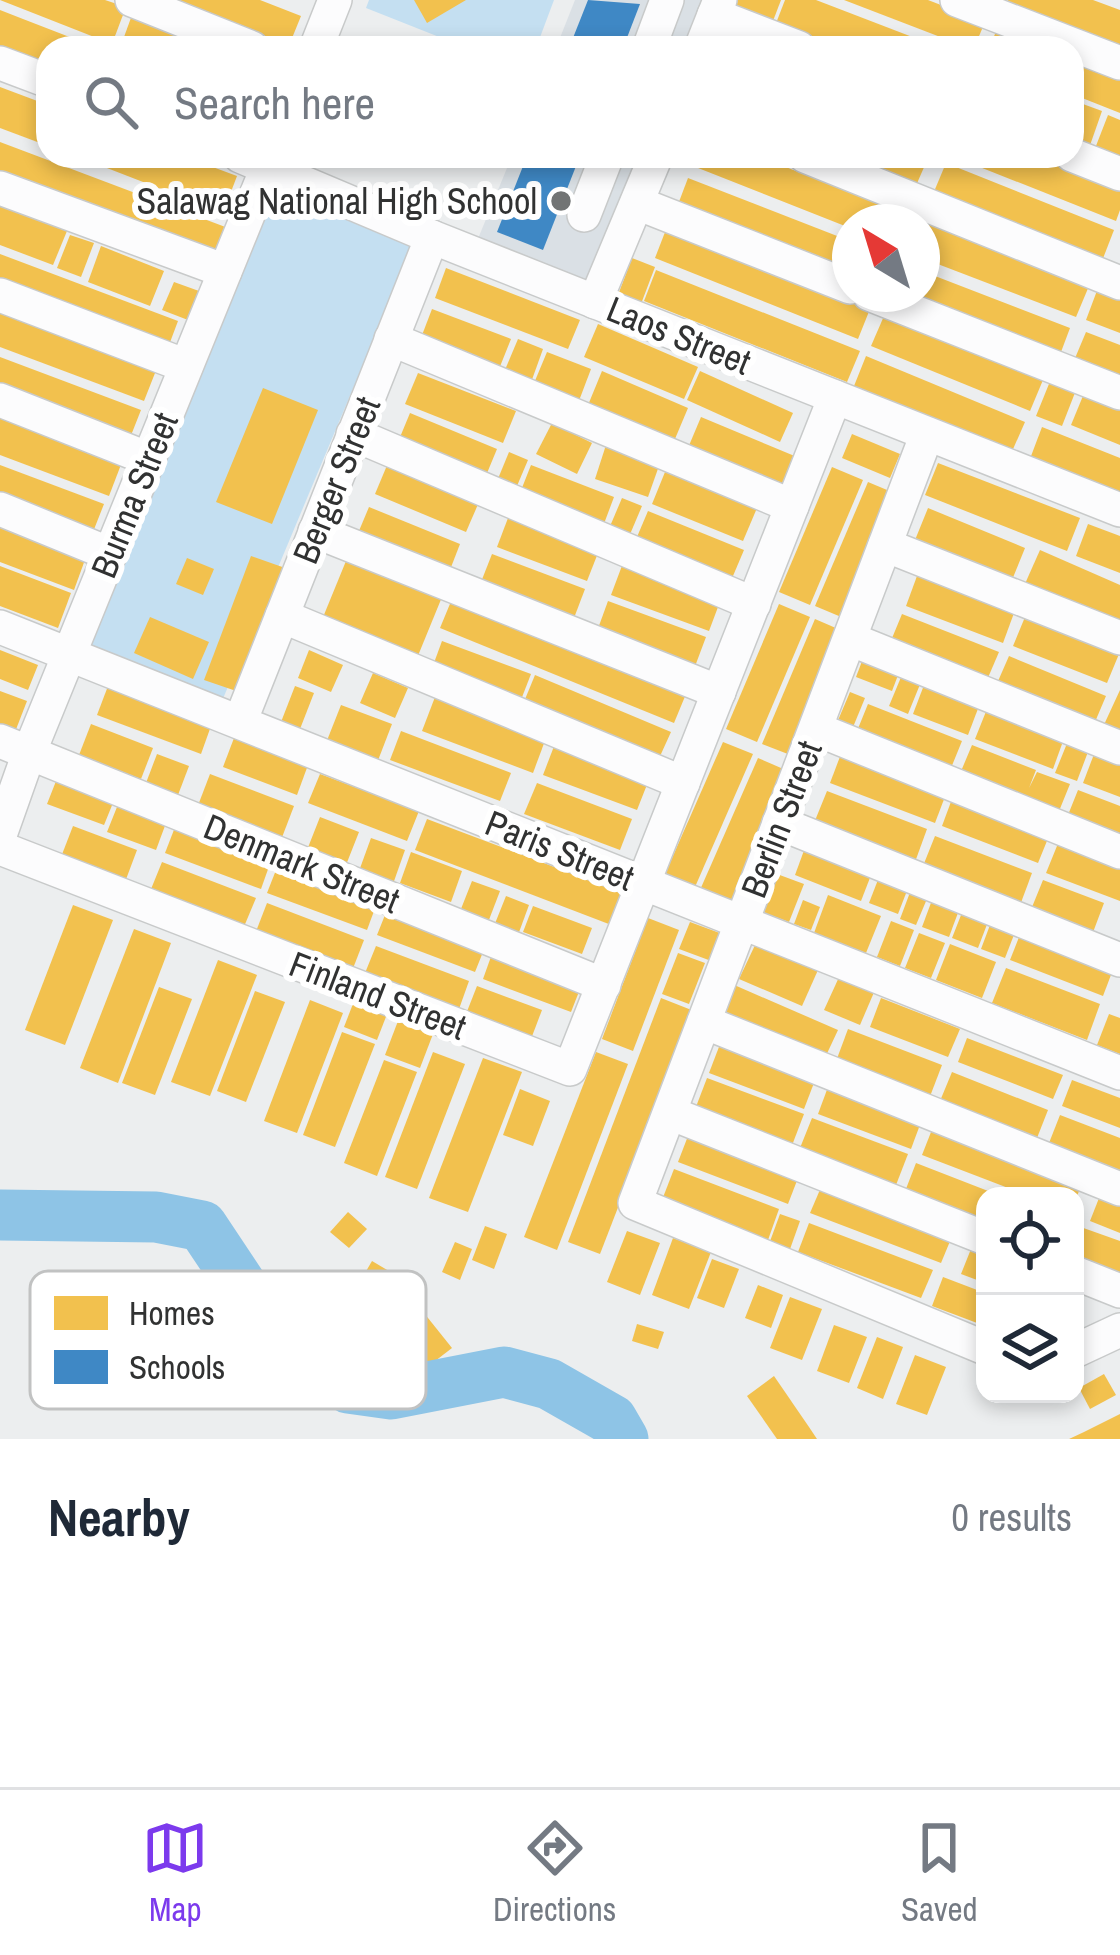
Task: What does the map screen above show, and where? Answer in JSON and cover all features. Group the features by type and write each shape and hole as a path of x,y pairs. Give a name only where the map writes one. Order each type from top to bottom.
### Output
{"street":[{"path":"132,0 222,36"},
{"path":"321,36 335,0"},
{"path":"654,36 667,0"},
{"path":"957,0 1050,36"},
{"path":"705,36 717,8 774,36"},
{"path":"1084,49 1120,63"},
{"path":"0,63 36,76"},
{"path":"1084,160 1120,174"},
{"name":"Burma Street","path":"0,835 15,747 70,654 225,271 257,168"},
{"name":"Laos Street","path":"278,168 432,238 1120,510"},
{"path":"584,215 602,168"},
{"path":"596,302 651,168"},
{"path":"835,168 1120,283"},
{"path":"0,188 225,271"},
{"path":"637,203 832,279"},
{"name":"Berger Street","path":"239,722 432,238"},
{"path":"0,295 186,366"},
{"path":"915,312 1120,392"},
{"path":"391,339 792,506"},
{"name":"Finland Street","path":"0,848 570,1069 835,397"},
{"path":"0,400 149,459"},
{"path":"353,434 754,604"},
{"name":"Berlin Street","path":"927,434 635,1204 976,1344"},
{"path":"0,509 110,554"},
{"path":"315,531 719,692"},
{"path":"885,545 1120,638"},
{"path":"282,616 683,783"},
{"name":"Paris Street","path":"0,626 1120,1073"},
{"path":"850,639 1120,748"},
{"path":"816,729 1120,852"},
{"name":"Denmark Street","path":"15,747 604,985"},
{"path":"779,824 1120,960"},
{"path":"704,1022 1120,1189"},
{"path":"670,1113 976,1234"},
{"path":"1084,1277 1120,1291"},
{"path":"1084,1348 1120,1330"}],"shaded area":[{"path":"369,0 554,0 540,36 437,36 366,8"},
{"path":"575,0 711,0 696,36 561,36"},
{"name":"Salawag National High School","path":"507,168 642,168 592,292 475,246"},
{"path":"269,175 414,243 222,701 76,651"}],"building: Homes":[{"path":"0,0 105,0 126,7 115,36 92,36"},
{"path":"152,0 260,0 301,16 293,36 246,36"},
{"path":"414,0 466,0 427,23"},
{"path":"738,0 781,0 773,21 736,6"},
{"path":"785,0 816,0 910,36 787,36 773,31"},
{"path":"844,0 928,0 985,22 979,36 938,36"},
{"path":"1008,0 1093,0 1120,10 1120,49 1006,6"},
{"path":"0,10 67,36 36,36 36,60 0,46"},
{"path":"132,15 185,36 124,36"},
{"path":"998,27 1021,36 994,36"},
{"path":"1084,61 1120,75 1120,113 1084,99"},
{"path":"0,87 36,100 36,142 0,128"},
{"path":"1084,104 1102,111 1088,151 1084,150"},
{"path":"1108,115 1120,120 1120,161 1094,151"},
{"path":"0,142 36,156 36,168 69,168 228,228 217,256 0,174"},
{"path":"107,168 215,168 237,176 223,213"},
{"path":"698,168 788,168 879,204 832,204 832,221"},
{"path":"864,168 924,168 915,188"},
{"path":"944,168 959,168 1114,230 1102,261 933,194"},
{"path":"982,168 1072,168 1120,187 1116,221"},
{"path":"688,178 832,234 832,267 677,207"},
{"path":"0,206 67,231 53,265 0,245"},
{"path":"667,227 832,294 832,312 869,312 858,339 655,258"},
{"path":"940,229 1089,286 1076,317 940,265"},
{"path":"70,235 94,243 81,277 57,268"},
{"path":"101,246 164,271 150,306 88,282"},
{"path":"0,254 178,321 166,353 0,290"},
{"path":"632,258 655,267 641,304 618,295"},
{"path":"446,268 580,320 568,349 435,298"},
{"path":"656,270 860,351 847,382 644,301"},
{"path":"940,278 1070,328 1058,360 935,312 940,312"},
{"path":"174,282 199,291 188,320 162,310"},
{"path":"1098,288 1120,297 1120,333 1086,320"},
{"path":"0,308 157,368 144,401 0,347"},
{"path":"432,309 511,339 497,374 419,343"},
{"path":"884,316 1043,380 1030,411 871,346"},
{"path":"598,324 698,367 684,399 584,357"},
{"path":"1086,332 1120,345 1120,381 1073,363"},
{"path":"518,339 543,349 529,388 502,377"},
{"path":"547,352 591,369 577,406 532,388"},
{"path":"866,356 1025,422 1010,456 852,391"},
{"path":"0,357 141,410 128,443 0,395"},
{"path":"602,371 688,408 672,446 586,410"},
{"path":"700,371 793,413 780,442 687,400"},
{"path":"418,373 516,411 503,443 405,404"},
{"path":"1053,374 1078,385 1062,426 1036,416"},
{"path":"263,388 318,410 272,524 216,502"},
{"path":"1085,391 1120,406 1120,445 1071,425"},
{"path":"410,413 497,449 485,478 398,442"},
{"path":"0,415 122,462 109,496 0,455"},
{"path":"701,417 797,457 781,495 685,455"},
{"path":"552,423 592,443 577,474 536,454"},
{"path":"1042,427 1120,458 1120,500 1028,464"},
{"path":"852,434 900,454 890,478 842,458"},
{"path":"606,445 660,463 648,497 595,479"},
{"path":"509,452 528,460 514,493 495,486"},
{"path":"388,463 479,502 466,532 375,494"},
{"path":"938,463 1080,518 1067,551 925,495"},
{"path":"0,465 104,504 91,537 0,502"},
{"path":"531,465 614,497 602,529 518,498"},
{"path":"832,467 863,480 810,605 779,592"},
{"path":"665,472 757,508 743,541 652,504"},
{"path":"868,482 899,495 846,619 815,606"},
{"path":"622,498 642,506 628,539 608,531"},
{"path":"369,507 460,544 448,575 356,538"},
{"path":"928,508 1025,548 1012,580 915,540"},
{"path":"648,511 744,550 730,583 634,544"},
{"path":"508,518 598,553 587,581 497,547"},
{"path":"0,524 86,557 74,590 0,562"},
{"path":"1088,524 1120,536 1120,573 1076,556"},
{"path":"1040,550 1120,585 1120,629 1024,586"},
{"path":"492,554 585,589 574,618 481,582"},
{"path":"251,556 288,569 242,693 204,680"},
{"path":"187,558 214,569 203,595 176,584"},
{"path":"346,561 442,597 415,663 319,627"},
{"path":"623,563 721,599 709,631 611,595"},
{"path":"0,566 71,593 58,628 0,606"},
{"path":"917,576 1014,613 1003,643 906,606"},
{"path":"452,599 686,694 674,723 440,628"},
{"path":"608,601 706,637 694,669 596,634"},
{"path":"779,604 810,617 757,742 726,729"},
{"path":"902,614 999,652 987,680 890,643"},
{"path":"150,617 209,642 193,679 134,653"},
{"path":"1025,617 1119,654 1107,683 1013,646"},
{"path":"815,619 845,632 793,756 762,744"},
{"path":"442,641 531,674 519,705 431,671"},
{"path":"0,650 38,665 28,690 0,679"},
{"path":"309,650 343,665 331,692 298,678"},
{"path":"864,656 900,670 892,691 856,677"},
{"path":"1009,656 1106,696 1092,729 995,688"},
{"path":"904,670 923,677 908,714 889,706"},
{"path":"373,673 408,688 395,718 360,703"},
{"path":"535,675 671,732 656,765 521,709"},
{"path":"924,685 979,706 968,735 913,714"},
{"path":"108,686 211,726 201,754 97,715"},
{"path":"295,686 314,693 300,729 281,722"},
{"path":"1120,690 1120,738 1102,729"},
{"path":"0,691 27,701 15,732 0,727"},
{"path":"850,692 865,698 851,732 836,725"},
{"path":"435,697 546,738 533,773 422,731"},
{"path":"868,704 962,741 951,768 857,731"},
{"path":"989,704 1066,733 1053,769 975,739"},
{"path":"341,705 392,724 377,763 326,743"},
{"path":"91,724 153,748 141,779 79,755"},
{"path":"401,731 511,773 500,801 390,760"},
{"path":"1070,736 1091,744 1077,781 1055,773"},
{"path":"234,738 308,765 297,795 223,767"},
{"path":"556,741 650,777 637,810 543,775"},
{"path":"723,742 753,754 695,887 665,874"},
{"path":"972,745 1036,770 1029,788 1037,772 1070,784 1055,821 959,776"},
{"path":"1096,749 1120,758 1120,797 1083,783"},
{"path":"157,754 189,766 178,795 146,783"},
{"path":"841,754 946,794 935,823 830,783"},
{"path":"758,758 788,771 730,903 700,890"},
{"path":"60,771 117,793 104,825 47,804"},
{"path":"210,774 294,806 281,840 197,808"},
{"path":"320,774 419,811 407,841 308,803"},
{"path":"537,783 632,819 620,850 524,814"},
{"path":"1078,790 1120,806 1120,841 1066,820"},
{"path":"827,791 927,829 915,862 814,823"},
{"path":"121,797 169,815 156,850 107,832"},
{"path":"952,799 1049,836 1038,863 942,826"},
{"path":"320,817 359,832 346,865 307,850"},
{"path":"427,819 626,894 614,926 415,850"},
{"path":"177,822 272,858 261,889 165,853"},
{"path":"73,826 137,850 125,882 61,857"},
{"path":"935,836 1032,873 1019,908 921,871"},
{"path":"371,838 405,850 393,884 359,871"},
{"path":"1059,841 1120,865 1120,901 1046,873"},
{"path":"806,845 873,870 861,901 795,875"},
{"path":"411,852 462,871 451,902 400,883"},
{"path":"162,862 256,898 243,929 149,894"},
{"path":"278,865 377,903 367,930 267,893"},
{"path":"881,872 910,883 898,914 869,903"},
{"path":"777,874 804,884 789,922 762,912"},
{"path":"1043,880 1104,903 1092,935 1030,912"},
{"path":"472,881 500,891 487,925 459,914"},
{"path":"912,887 929,894 916,925 900,919"},
{"path":"935,892 962,902 949,937 922,927"},
{"path":"828,895 881,916 866,953 814,933"},
{"path":"506,896 529,905 518,935 494,926"},
{"path":"803,900 820,907 811,930 794,924"},
{"path":"267,903 364,940 352,971 255,934"},
{"path":"73,905 113,920 65,1045 25,1030"},
{"path":"965,905 991,914 978,948 952,938"},
{"path":"533,906 592,928 582,954 523,932"},
{"path":"387,910 485,947 475,972 377,935"},
{"path":"993,917 1017,927 1005,958 981,949"},
{"path":"648,918 679,930 633,1051 602,1039"},
{"path":"891,921 914,930 900,966 877,957"},
{"path":"690,922 725,935 714,962 679,949"},
{"path":"134,929 171,943 118,1083 80,1068"},
{"path":"1021,932 1114,967 1103,996 1010,960"},
{"path":"919,933 945,943 931,978 905,968"},
{"path":"756,943 818,970 802,1006 739,979"},
{"path":"950,944 996,962 982,998 936,980"},
{"path":"376,946 469,981 459,1009 365,973"},
{"path":"493,951 582,984 571,1012 483,979"},
{"path":"678,953 705,963 689,1004 662,994"},
{"path":"218,960 257,975 210,1096 171,1082"},
{"path":"1006,968 1100,1004 1087,1040 992,1003"},
{"path":"840,975 875,990 860,1025 824,1010"},
{"path":"732,984 838,1030 823,1062 718,1015"},
{"path":"477,986 542,1010 531,1039 466,1014"},
{"path":"159,987 192,999 155,1095 122,1083"},
{"path":"255,991 285,1002 246,1102 217,1091"},
{"path":"356,996 389,1009 377,1040 344,1027"},
{"path":"661,998 694,1011 600,1254 568,1242"},
{"path":"881,998 960,1029 948,1057 870,1027"},
{"path":"310,1000 343,1013 297,1133 264,1121"},
{"path":"1109,1014 1120,1018 1120,1054 1097,1045"},
{"path":"398,1021 433,1034 420,1068 385,1055"},
{"path":"848,1029 942,1065 929,1099 835,1064"},
{"path":"342,1032 375,1044 335,1147 303,1135"},
{"path":"967,1038 1063,1075 1053,1099 958,1062"},
{"path":"722,1039 817,1075 804,1109 709,1073"},
{"path":"433,1052 465,1064 417,1189 385,1177"},
{"path":"596,1052 628,1064 557,1250 524,1237"},
{"path":"483,1058 522,1072 468,1212 429,1198"},
{"path":"384,1060 417,1072 377,1176 344,1163"},
{"path":"952,1072 1048,1110 1037,1138 940,1101"},
{"path":"707,1078 804,1114 791,1148 694,1112"},
{"path":"1072,1080 1120,1098 1120,1128 1062,1106"},
{"path":"828,1087 921,1122 911,1149 818,1114"},
{"path":"520,1089 550,1101 533,1146 503,1135"},
{"path":"1060,1115 1120,1138 1120,1170 1049,1143"},
{"path":"812,1118 908,1154 896,1185 800,1148"},
{"path":"933,1127 1082,1184 1006,1187 922,1155"},
{"path":"688,1136 798,1178 788,1204 678,1162"},
{"path":"916,1163 978,1187 976,1222 904,1194"},
{"path":"674,1169 779,1209 768,1240 662,1200"},
{"path":"822,1185 953,1234 941,1263 810,1213"},
{"path":"1101,1193 1120,1200 1120,1233 1090,1221"},
{"path":"348,1212 367,1229 349,1248 330,1232"},
{"path":"780,1214 800,1221 789,1252 769,1244"},
{"path":"809,1223 933,1270 921,1298 798,1252"},
{"path":"485,1226 507,1234 494,1269 472,1260"},
{"path":"1084,1228 1120,1241 1120,1277 1084,1263"},
{"path":"627,1231 660,1243 640,1295 607,1282"},
{"path":"673,1238 711,1252 689,1309 652,1295"},
{"path":"455,1242 472,1249 460,1280 442,1272"},
{"path":"973,1244 976,1245 976,1280 961,1274"},
{"path":"712,1259 739,1269 724,1308 697,1298"},
{"path":"372,1261 389,1271 366,1271"},
{"path":"943,1277 976,1290 976,1323 932,1306"},
{"path":"758,1285 783,1295 771,1328 745,1318"},
{"path":"790,1297 822,1309 802,1360 770,1348"},
{"path":"426,1316 452,1348 426,1368"},
{"path":"637,1324 664,1332 658,1349 632,1341"},
{"path":"834,1325 867,1337 849,1383 817,1371"},
{"path":"877,1337 903,1347 883,1399 857,1388"},
{"path":"915,1355 946,1367 927,1415 896,1404"},
{"path":"1104,1374 1116,1395 1090,1409 1084,1385"},
{"path":"774,1376 817,1439 777,1439 747,1396"},
{"path":"1120,1414 1120,1439 1069,1439 1084,1432"}],"building: Schools":[{"path":"588,0 640,4 628,36 574,36"},
{"path":"522,168 575,168 543,250 497,232"}],"waterway":[{"path":"0,1215 156,1217 202,1226 232,1271"},
{"path":"426,1387 504,1372 549,1384 612,1420 623,1439"}],"place":[{"name":"Salawag National High School","path":"561,201"}]}
